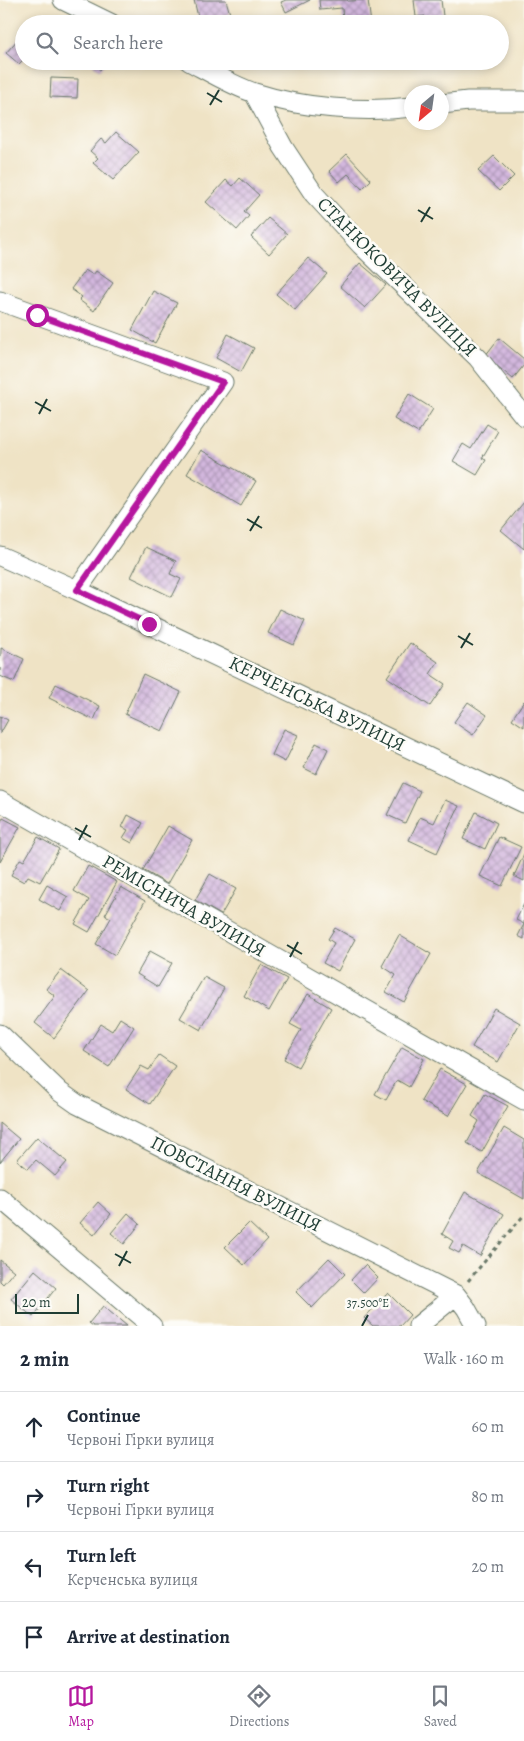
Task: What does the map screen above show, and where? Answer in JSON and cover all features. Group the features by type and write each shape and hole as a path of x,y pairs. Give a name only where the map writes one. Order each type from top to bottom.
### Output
{"street":[{"path":"78,3 97,15"},
{"path":"207,70 254,93 323,108 404,108"},
{"name":"СТАНЮКОВИЧА ВУЛИЦЯ","path":"254,93 283,147 314,194 361,245 478,358 524,416"},
{"path":"449,103 468,101 524,101"},
{"path":"0,301 223,382 77,590"},
{"name":"КЕРЧЕНСЬКА ВУЛИЦЯ","path":"0,556 77,590 524,803"},
{"name":"РЕМІСНИЧА ВУЛИЦЯ","path":"0,801 524,1100"},
{"name":"ПОВСТАННЯ ВУЛИЦЯ","path":"0,1034 60,1092 77,1104 456,1296 466,1308 476,1326"},
{"path":"0,1198 152,1326"},
{"path":"418,1326 456,1296"}],"path":[{"path":"456,1296 524,1215"}],"building":[{"path":"194,0 226,0 230,14 226,15 198,15"},
{"path":"286,0 310,0 286,12 281,2"},
{"path":"319,0 368,0 370,15 342,15 342,8 320,10"},
{"path":"414,0 441,0 443,15 416,15"},
{"path":"15,42 15,61 6,53"},
{"path":"51,78 78,79 77,98 50,97"},
{"path":"116,132 139,152 113,180 93,163 98,158 90,151 101,139 106,143"},
{"path":"347,154 371,180 362,189 348,174 339,182 329,171"},
{"path":"494,156 514,176 499,191 478,171"},
{"path":"240,178 259,195 244,212 249,216 237,230 206,202 226,180 233,186"},
{"path":"268,218 287,234 269,254 251,237"},
{"path":"308,258 327,274 295,310 276,294"},
{"path":"360,263 386,285 365,308 340,286"},
{"path":"85,270 93,275 96,271 113,283 94,311 79,300 82,297 71,289"},
{"path":"153,291 177,303 155,343 132,330"},
{"path":"228,334 254,348 241,372 216,358"},
{"path":"499,338 524,359 524,365 513,379 485,356"},
{"path":"409,394 433,409 418,433 394,419"},
{"path":"487,424 498,431 482,458 486,460 477,475 453,461 463,444 471,449"},
{"path":"201,450 256,481 241,506 187,474"},
{"path":"524,502 524,549 501,530"},
{"path":"146,547 176,561 170,574 181,579 172,597 131,577"},
{"path":"280,609 305,621 294,645 268,633"},
{"path":"410,643 438,662 430,674 445,684 430,706 387,677"},
{"path":"1,648 24,659 14,682 0,676"},
{"path":"143,674 181,692 162,731 125,714"},
{"path":"56,684 100,706 94,720 49,698"},
{"path":"524,701 524,727 512,719"},
{"path":"468,702 487,715 473,735 454,722"},
{"path":"0,716 8,720 0,734"},
{"path":"284,729 298,735 285,762 272,755"},
{"path":"316,743 328,749 316,774 304,768"},
{"path":"403,783 420,791 405,823 387,815"},
{"path":"445,800 459,806 437,853 409,840 420,817 434,823"},
{"path":"476,812 497,823 485,849 463,839"},
{"path":"128,815 143,823 132,843 123,838 128,830 122,827"},
{"path":"3,818 20,827 0,862 0,823"},
{"path":"168,826 192,840 167,884 143,870"},
{"path":"38,837 59,849 40,882 28,876 24,882 11,875 20,859 24,861"},
{"path":"499,837 521,847 502,886 480,876"},
{"path":"524,854 524,881 514,876"},
{"path":"88,866 117,882 89,932 75,924 89,900 74,891"},
{"path":"210,874 236,889 221,915 195,900"},
{"path":"47,885 68,897 60,911 39,899"},
{"path":"121,887 145,901 115,955 96,944 111,918 105,915"},
{"path":"524,904 524,924 516,920"},
{"path":"524,924 524,939 518,936"},
{"path":"335,928 355,939 338,971 323,963 334,943 328,939"},
{"path":"399,935 431,954 404,1002 386,992 396,975 382,966"},
{"path":"150,951 172,963 158,987 137,974"},
{"path":"261,965 287,979 269,1011 244,996"},
{"path":"61,970 89,991 54,1038 35,1023 55,996 46,989"},
{"path":"204,977 224,988 201,1030 180,1018"},
{"path":"308,994 331,1008 298,1067 284,1059 301,1030 290,1024"},
{"path":"494,1008 520,1023 498,1062 472,1047"},
{"path":"120,1018 134,1027 109,1067 84,1051 101,1024 112,1031"},
{"path":"402,1047 424,1059 409,1087 397,1080 386,1100 375,1094"},
{"path":"159,1055 175,1066 150,1104 126,1089 141,1066 149,1070"},
{"path":"440,1069 467,1084 448,1116 421,1101"},
{"path":"485,1094 508,1106 482,1152 467,1143 479,1121 472,1116"},
{"path":"0,1123 19,1139 0,1162"},
{"path":"504,1128 524,1140 524,1199 478,1173"},
{"path":"37,1137 67,1162 55,1176 36,1160 28,1169 17,1160"},
{"path":"465,1192 504,1214 480,1256 463,1246 459,1253 449,1248 453,1241 442,1234"},
{"path":"98,1202 111,1214 94,1235 80,1223"},
{"path":"128,1213 140,1224 124,1244 111,1233"},
{"path":"249,1223 267,1240 244,1265 225,1247"},
{"path":"329,1258 345,1274 312,1308 296,1292"},
{"path":"0,1260 14,1271 3,1284 0,1281"},
{"path":"365,1265 378,1278 364,1293 351,1280"},
{"path":"35,1270 56,1288 33,1317 11,1299"},
{"path":"388,1293 410,1315 400,1326 373,1326 364,1318"},
{"path":"103,1306 127,1326 93,1326 89,1323"}],"route":[{"path":"37,315 223,382 77,590 149,624"}]}
